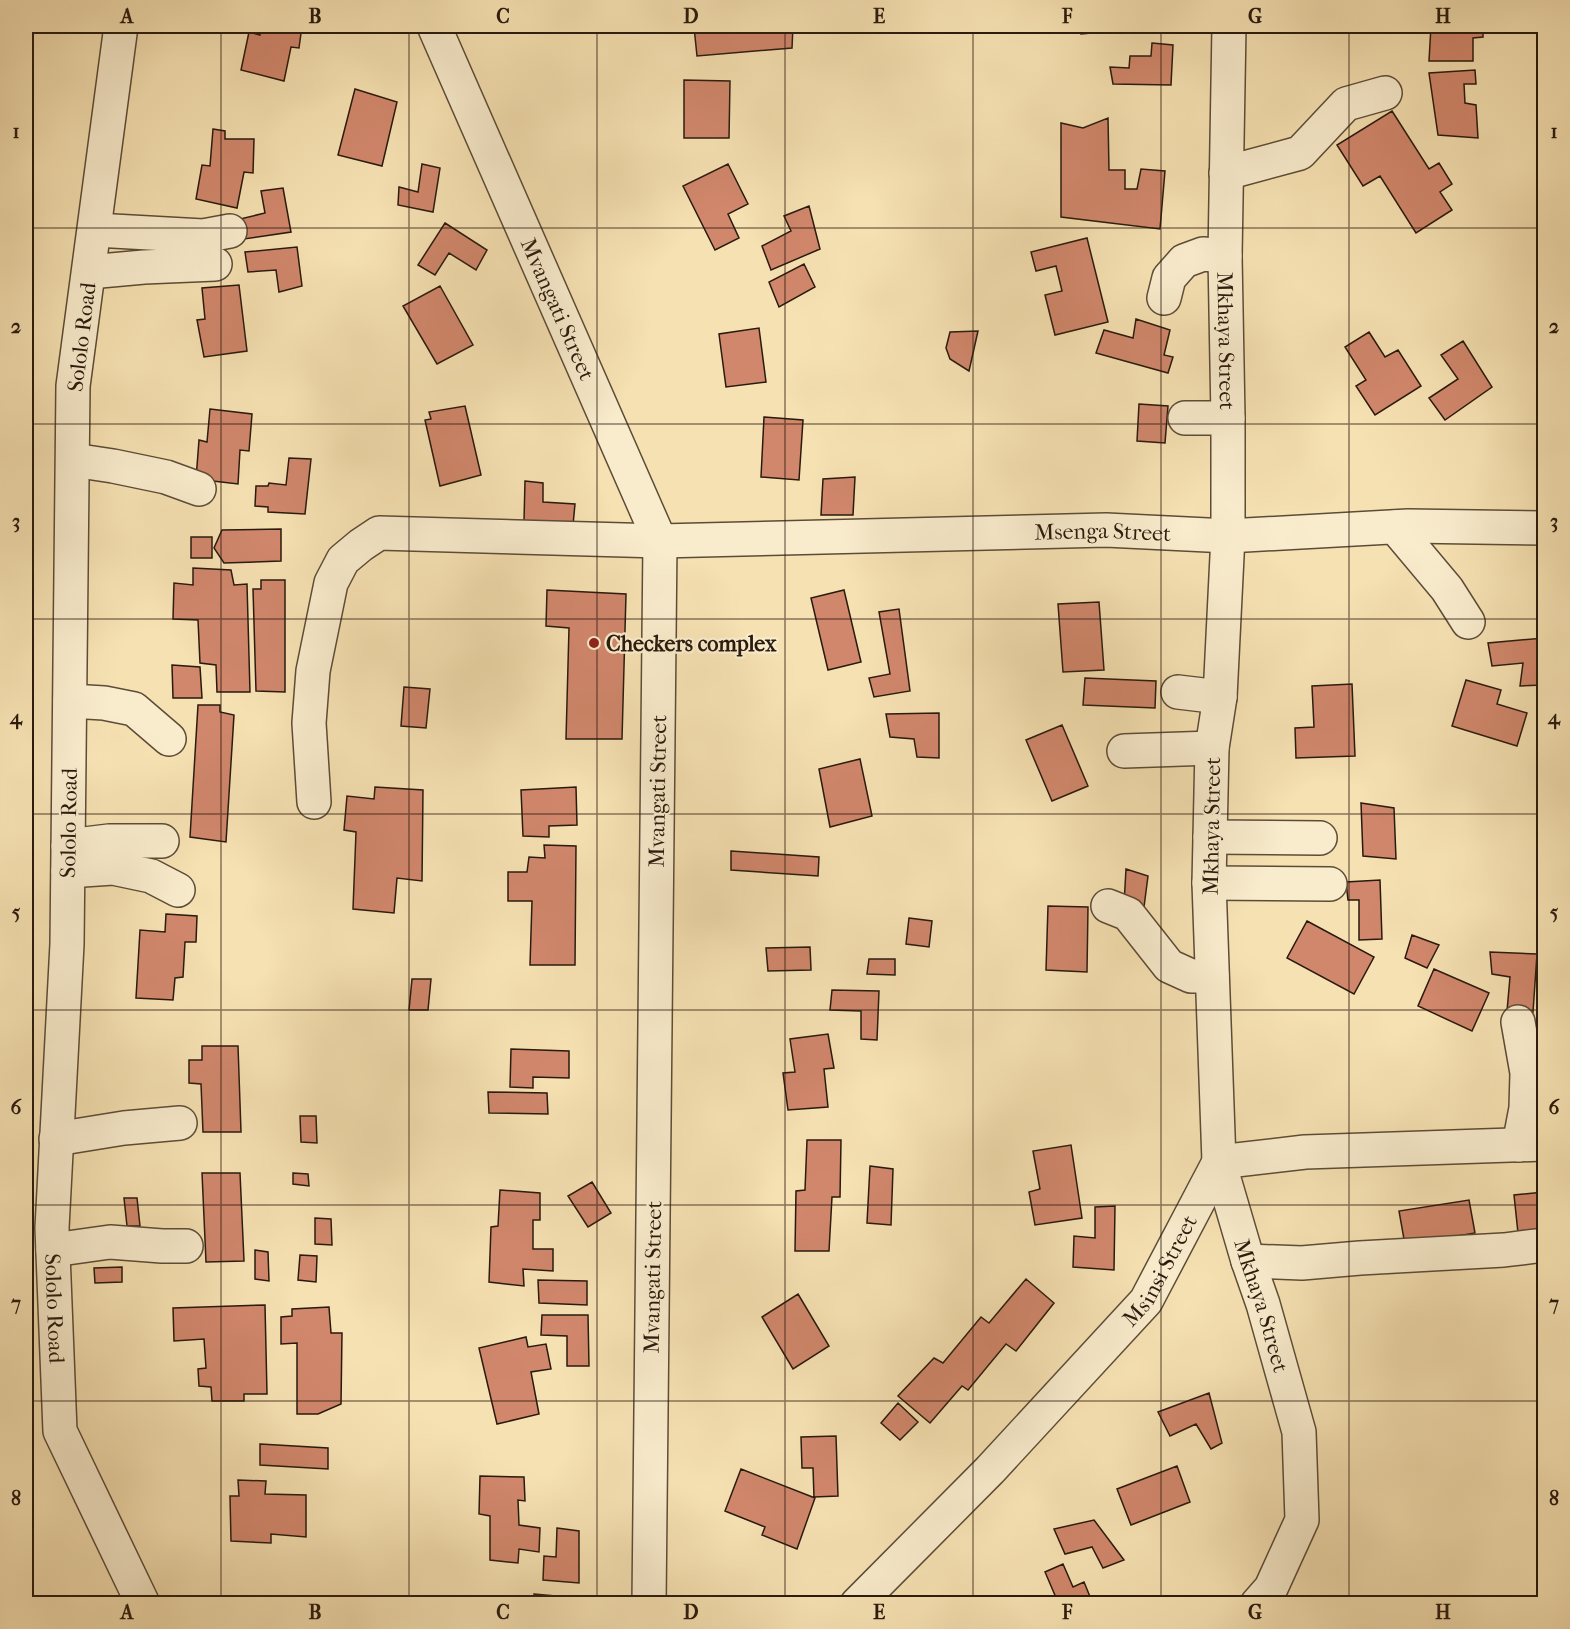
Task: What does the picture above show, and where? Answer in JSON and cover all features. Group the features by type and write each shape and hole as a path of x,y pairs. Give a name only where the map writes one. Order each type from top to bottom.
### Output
{"street":[{"name":"Sololo Road","path":"121,26 74,386 67,944 52,1228 60,1431 143,1604"},
{"name":"Mvangati Street","path":"434,26 660,541 649,1604"},
{"name":"Mkhaya Street","path":"1229,26 1225,256 1228,536 1220,697 1212,748 1209,883 1219,1162 1263,1304 1299,1432 1302,1520 1271,1588 1257,1604"},
{"path":"1226,173 1300,153 1346,104 1385,93"},
{"path":"95,230 203,236 230,231"},
{"path":"1164,298 1169,278 1184,261 1203,254 1225,256"},
{"path":"89,272 215,264"},
{"path":"1185,418 1228,418"},
{"path":"73,460 166,477 199,489"},
{"path":"1395,527 1447,589 1468,622"},
{"name":"Msenga Street","path":"314,802 309,723 313,670 331,583 343,560 379,533 660,541 1106,530 1228,536 1395,527 1545,528"},
{"path":"1178,692 1220,697"},
{"path":"70,701 104,703 134,709 169,739"},
{"path":"1124,751 1212,748"},
{"path":"1210,837 1320,838"},
{"path":"68,858 109,841 162,841"},
{"path":"68,858 151,876 178,890"},
{"path":"1209,883 1330,884"},
{"path":"1108,906 1128,914 1169,966 1191,976 1212,976"},
{"path":"1219,1162 1305,1152 1532,1144 1526,1108 1527,1073 1518,1022"},
{"path":"56,1139 124,1128 180,1123"},
{"name":"Msinsi Street","path":"857,1604 990,1470 1146,1301 1219,1162"},
{"path":"53,1250 110,1242 162,1246 186,1245"},
{"path":"1248,1261 1302,1263 1504,1250 1545,1245"}],"building":[{"path":"261,26 302,26 299,48 291,47 284,81 241,70 249,32 260,35"},
{"path":"344,26 360,26 359,32 343,29"},
{"path":"793,26 792,48 697,56 694,27"},
{"path":"1080,26 1116,26 1116,31 1081,34"},
{"path":"1431,26 1483,26 1483,37 1473,38 1473,61 1429,61"},
{"path":"1152,43 1173,45 1171,85 1113,84 1110,67 1129,68 1130,56 1151,56"},
{"path":"1475,70 1476,84 1464,84 1465,103 1476,105 1478,138 1438,135 1429,73"},
{"path":"684,80 730,81 729,138 684,138"},
{"path":"355,89 397,102 382,166 338,155"},
{"path":"1392,111 1429,169 1439,163 1452,184 1440,192 1452,210 1416,233 1380,176 1363,186 1337,145"},
{"path":"1108,118 1109,170 1125,170 1125,189 1137,189 1141,169 1165,171 1160,229 1061,217 1061,123 1083,128"},
{"path":"213,129 225,131 225,139 254,139 253,173 244,172 237,208 196,199 202,165 210,166"},
{"path":"422,164 440,168 433,212 398,205 399,187 418,192"},
{"path":"728,164 748,204 728,214 739,238 715,250 683,186"},
{"path":"283,188 291,232 244,239 240,219 265,213 261,191"},
{"path":"809,206 820,249 771,270 762,246 791,231 784,216"},
{"path":"445,223 487,250 476,270 449,253 435,275 418,265"},
{"path":"1087,238 1108,322 1055,335 1045,295 1062,291 1056,266 1036,271 1031,252"},
{"path":"297,247 302,286 279,292 276,270 248,272 245,252"},
{"path":"804,264 815,287 779,307 769,282"},
{"path":"239,285 247,351 204,357 197,320 205,319 202,288"},
{"path":"440,286 473,345 437,364 403,306"},
{"path":"1136,319 1170,330 1164,355 1173,357 1168,373 1096,353 1104,330 1133,338"},
{"path":"759,328 766,382 726,387 719,334"},
{"path":"978,331 969,371 950,359 946,348 950,332"},
{"path":"1369,332 1385,357 1398,350 1421,386 1375,415 1356,386 1366,380 1345,347"},
{"path":"1463,341 1492,387 1445,420 1429,398 1458,379 1441,355"},
{"path":"1139,404 1168,406 1165,443 1137,441"},
{"path":"465,406 481,475 440,486 425,420 431,419 429,412"},
{"path":"210,409 252,414 249,451 240,450 238,484 196,479 199,440 207,442"},
{"path":"764,417 803,420 799,480 761,477"},
{"path":"289,458 311,459 305,514 268,512 268,507 255,506 256,486 268,486 269,483 286,485"},
{"path":"855,477 853,515 821,515 823,479"},
{"path":"525,481 543,483 543,502 575,504 573,525 524,521"},
{"path":"281,529 281,561 224,563 214,548 222,530"},
{"path":"191,537 212,537 212,558 191,558"},
{"path":"193,568 231,570 234,585 247,584 250,692 217,692 216,665 200,663 198,620 173,619 174,583 193,585"},
{"path":"261,580 285,580 285,692 256,691 253,589 261,589"},
{"path":"547,590 626,594 622,739 566,739 569,628 546,626"},
{"path":"844,590 861,662 828,670 811,598"},
{"path":"1099,602 1104,670 1063,672 1058,604"},
{"path":"899,609 910,691 874,697 869,678 890,674 879,612"},
{"path":"1544,638 1543,685 1520,686 1523,663 1492,666 1488,643"},
{"path":"172,665 200,667 202,698 173,698"},
{"path":"1085,678 1156,681 1155,708 1083,705"},
{"path":"1466,680 1501,690 1497,704 1527,713 1517,746 1452,726"},
{"path":"1352,684 1355,756 1296,758 1295,728 1314,727 1312,686"},
{"path":"404,687 430,689 426,728 401,726"},
{"path":"198,705 220,705 220,712 234,715 226,842 190,837"},
{"path":"939,713 939,758 917,757 914,739 890,737 886,714"},
{"path":"1062,725 1088,786 1052,801 1026,740"},
{"path":"860,759 872,816 830,827 819,769"},
{"path":"375,787 423,790 422,881 397,878 394,913 353,909 356,832 344,830 347,796 374,799"},
{"path":"576,787 577,825 549,826 549,837 523,836 521,790"},
{"path":"1361,803 1394,808 1396,859 1363,856"},
{"path":"544,845 576,846 575,965 530,965 532,901 508,901 508,872 527,872 529,857 545,858"},
{"path":"731,851 819,857 818,876 731,870"},
{"path":"1126,869 1148,876 1144,907 1124,904"},
{"path":"1380,880 1382,939 1359,940 1359,900 1348,900 1346,882"},
{"path":"1048,906 1088,907 1087,972 1046,970"},
{"path":"166,914 197,916 196,942 185,942 183,977 175,978 173,1000 136,998 140,930 165,932"},
{"path":"909,918 932,921 929,947 906,944"},
{"path":"1307,921 1374,957 1354,994 1287,958"},
{"path":"1412,935 1439,945 1427,968 1405,958"},
{"path":"810,947 811,970 768,971 766,948"},
{"path":"1490,952 1537,954 1533,1012 1507,1011 1510,977 1492,974"},
{"path":"869,959 895,959 895,975 867,974"},
{"path":"1434,969 1489,993 1472,1031 1418,1006"},
{"path":"412,979 431,979 428,1010 409,1010"},
{"path":"832,990 879,991 877,1040 861,1039 861,1011 830,1010"},
{"path":"828,1034 834,1068 824,1069 828,1107 788,1110 783,1073 795,1072 790,1039"},
{"path":"202,1046 238,1046 241,1132 203,1132 201,1084 189,1083 189,1060 202,1060"},
{"path":"511,1049 569,1051 569,1078 533,1077 533,1088 510,1087"},
{"path":"488,1092 547,1093 548,1114 489,1113"},
{"path":"300,1116 316,1116 317,1143 301,1142"},
{"path":"807,1140 841,1140 840,1197 832,1197 829,1251 795,1251 796,1191 805,1190"},
{"path":"1071,1145 1082,1218 1035,1225 1029,1192 1040,1189 1033,1151"},
{"path":"870,1166 893,1169 891,1225 867,1223"},
{"path":"202,1173 240,1173 244,1261 206,1262"},
{"path":"293,1173 308,1174 309,1186 293,1184"},
{"path":"592,1182 611,1213 588,1227 568,1196"},
{"path":"500,1190 540,1193 540,1220 533,1220 533,1249 553,1249 553,1271 523,1269 524,1286 489,1282 491,1227 498,1226"},
{"path":"1544,1192 1544,1230 1518,1233 1514,1195"},
{"path":"124,1198 137,1198 140,1226 127,1226"},
{"path":"1469,1200 1475,1233 1405,1245 1399,1211"},
{"path":"1115,1206 1114,1270 1073,1267 1074,1236 1095,1238 1095,1207"},
{"path":"315,1218 331,1219 332,1245 315,1244"},
{"path":"255,1250 268,1252 269,1281 255,1279"},
{"path":"300,1255 317,1256 316,1282 298,1280"},
{"path":"122,1267 122,1282 95,1283 94,1268"},
{"path":"1026,1279 1054,1303 1016,1351 1006,1344 968,1390 962,1386 930,1423 898,1396 934,1358 943,1363 981,1317 989,1323"},
{"path":"538,1280 587,1281 587,1305 539,1303"},
{"path":"798,1294 829,1346 793,1369 762,1317"},
{"path":"265,1305 267,1394 244,1394 244,1401 212,1401 211,1387 199,1386 198,1369 206,1368 204,1339 174,1341 173,1308"},
{"path":"329,1307 331,1333 342,1333 341,1404 318,1414 297,1414 297,1343 281,1344 281,1317 292,1316 292,1309"},
{"path":"542,1315 588,1315 589,1366 567,1366 567,1336 541,1335"},
{"path":"526,1337 528,1347 546,1344 551,1369 531,1372 539,1414 497,1424 479,1348"},
{"path":"1209,1393 1222,1443 1211,1449 1196,1424 1170,1436 1158,1412"},
{"path":"898,1403 918,1422 900,1440 881,1423"},
{"path":"836,1436 838,1496 814,1497 813,1468 802,1468 801,1437"},
{"path":"260,1444 328,1448 328,1469 260,1465"},
{"path":"1177,1466 1190,1502 1131,1525 1117,1489"},
{"path":"741,1469 815,1498 797,1549 762,1535 765,1527 725,1511"},
{"path":"480,1476 524,1477 525,1501 518,1500 519,1525 540,1528 539,1552 519,1549 518,1563 490,1560 490,1516 479,1514"},
{"path":"238,1480 266,1481 265,1494 306,1495 306,1537 271,1534 271,1543 231,1541 230,1496 239,1496"},
{"path":"1094,1520 1124,1560 1103,1568 1092,1547 1065,1554 1054,1529"},
{"path":"557,1528 579,1531 579,1583 543,1580 544,1556 556,1557"},
{"path":"1063,1564 1073,1587 1084,1582 1093,1604 1049,1604 1057,1600 1045,1572"},
{"path":"534,1594 577,1598 577,1604 534,1604"}],"place":[{"name":"Checkers complex","path":"594,643"}]}
